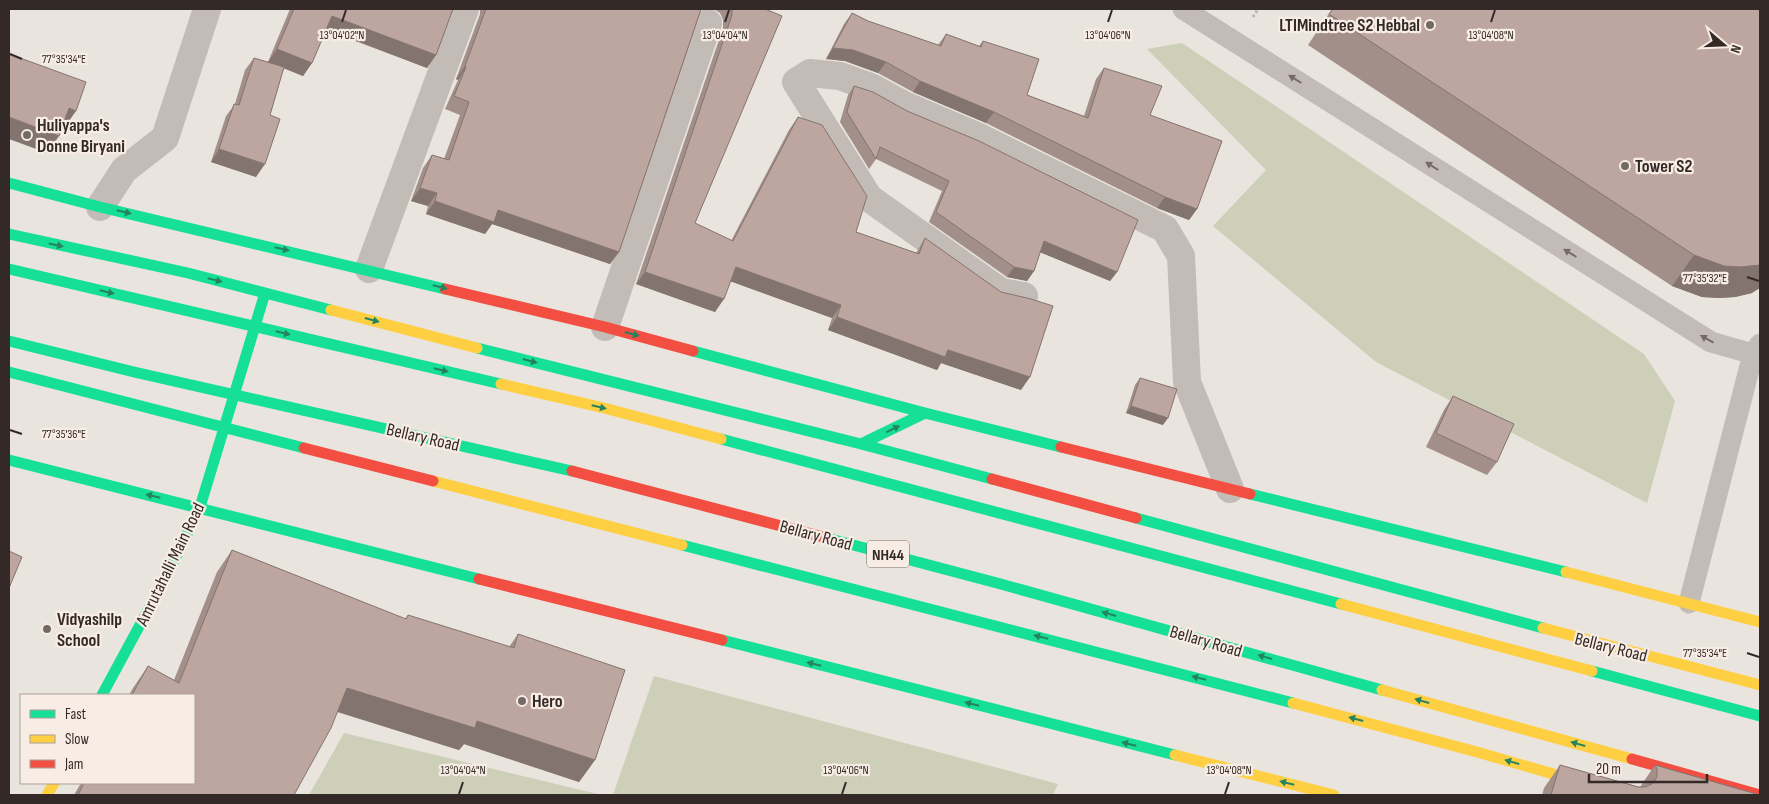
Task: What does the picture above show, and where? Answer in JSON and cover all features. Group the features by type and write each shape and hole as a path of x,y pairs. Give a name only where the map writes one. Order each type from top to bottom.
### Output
{"main road":[{"path":"9,183 100,207 605,326 925,413 1760,622"},
{"name":"Bellary Road","path":"9,234 188,273 860,444 1566,635 1760,685"},
{"name":"Bellary Road","path":"9,269 604,408 1760,716"},
{"name":"Amrutahalli Main Road","path":"103,694 168,575 200,507 265,293"},
{"name":"Bellary Road","path":"9,341 134,372 591,475 997,583 1760,795"},
{"name":"Bellary Road","path":"9,372 1216,682 1477,752 1626,795"},
{"path":"860,444 925,413"},
{"path":"9,460 1334,795"},
{"path":"47,795 53,784"}],"street":[{"path":"100,207 124,170 165,138 206,9"},
{"path":"369,269 465,9"},
{"path":"605,326 708,23"},
{"path":"1024,296 1001,292 869,198 796,82 810,73 840,76 873,88 906,106 979,137 1165,229 1181,256 1187,382 1230,489"}],"lane":[{"path":"1183,9 1711,342 1757,349 1689,603"}],"green space":[{"path":"1182,43 1644,354 1675,401 1647,503 1376,362 1213,226 1266,170 1147,49"},
{"path":"654,676 1058,784 1053,795 613,795"},
{"path":"344,733 602,795 309,795"}],"building":[{"path":"294,9 453,9 436,55 332,16 312,63 277,49"},
{"path":"486,9 701,9 619,252 498,210 494,222 435,201 437,193 420,188 432,155 449,160 469,102 454,96"},
{"path":"732,9 765,9 782,16 695,223 733,241 798,117 822,125 867,196 856,232 919,254 925,238 1001,292 1053,306 1030,377 948,350 945,357 837,317 841,305 736,267 724,299 645,272 732,15"},
{"name":"Tower S2","path":"1333,9 1760,9 1760,265 1724,266 1694,255 1329,14"},
{"path":"852,13 868,21 941,46 946,34 981,47 983,41 1039,59 1027,95 1088,118 1104,68 1162,86 1150,115 1222,141 1197,209 1165,197 994,112 920,81 886,62 853,50 833,48"},
{"path":"9,54 86,82 76,111 69,108 59,136 9,117"},
{"path":"254,58 284,67 270,115 280,119 265,164 219,149 234,104 239,105"},
{"path":"854,86 873,92 907,111 979,141 1138,220 1117,272 1044,241 1034,271 1014,267 936,212 949,181 880,147 876,159 847,112"},
{"path":"1140,378 1177,389 1168,418 1131,406"},
{"path":"1453,396 1514,424 1497,462 1436,433"},
{"path":"232,550 406,619 408,615 514,648 518,634 625,670 595,760 477,721 475,728 347,688 331,728 294,795 78,795 84,784 195,784 195,694 133,694 148,666 179,683"},
{"path":"9,551 22,557 9,588"},
{"path":"1560,765 1638,787 1645,787 1652,784 1657,777 1655,765 1760,795 1551,795"}],"traffic: fast":[{"path":"9,183 100,207 445,289"},
{"path":"9,234 188,273 331,310"},
{"path":"9,269 501,384"},
{"path":"103,694 167,575 200,507 265,293"},
{"path":"9,341 134,372 572,471"},
{"path":"477,348 861,444 992,479"},
{"path":"693,351 1061,447"},
{"path":"9,372 304,448"},
{"path":"861,444 925,413"},
{"path":"721,439 1341,604"},
{"path":"9,460 479,579"},
{"path":"1250,494 1566,572"},
{"path":"1136,518 1543,628"},
{"path":"823,537 997,583 1382,690"},
{"path":"682,545 1293,703"},
{"path":"722,640 1175,755"},
{"path":"1592,671 1760,716"}],"traffic: slow":[{"path":"331,310 477,348"},
{"path":"501,384 604,408 721,439"},
{"path":"433,481 682,545"},
{"path":"1566,572 1760,622"},
{"path":"1341,604 1592,671"},
{"path":"1543,628 1760,685"},
{"path":"1382,690 1632,759"},
{"path":"1293,703 1477,752 1626,795"},
{"path":"1175,755 1334,795"},
{"path":"47,795 53,784"}],"traffic: jam":[{"path":"445,289 605,327 693,351"},
{"path":"1061,447 1250,494"},
{"path":"304,448 433,481"},
{"path":"572,471 823,537"},
{"path":"992,479 1136,518"},
{"path":"479,579 722,640"},
{"path":"1632,759 1760,795"}],"place":[{"name":"LTIMindtree S2 Hebbal","path":"1430,25"},
{"name":"Huliyappa's Donne Biryani","path":"27,135"},
{"name":"Tower S2","path":"1625,166"},
{"name":"Vidyashilp School","path":"47,629"},
{"name":"Hero","path":"522,701"}]}
